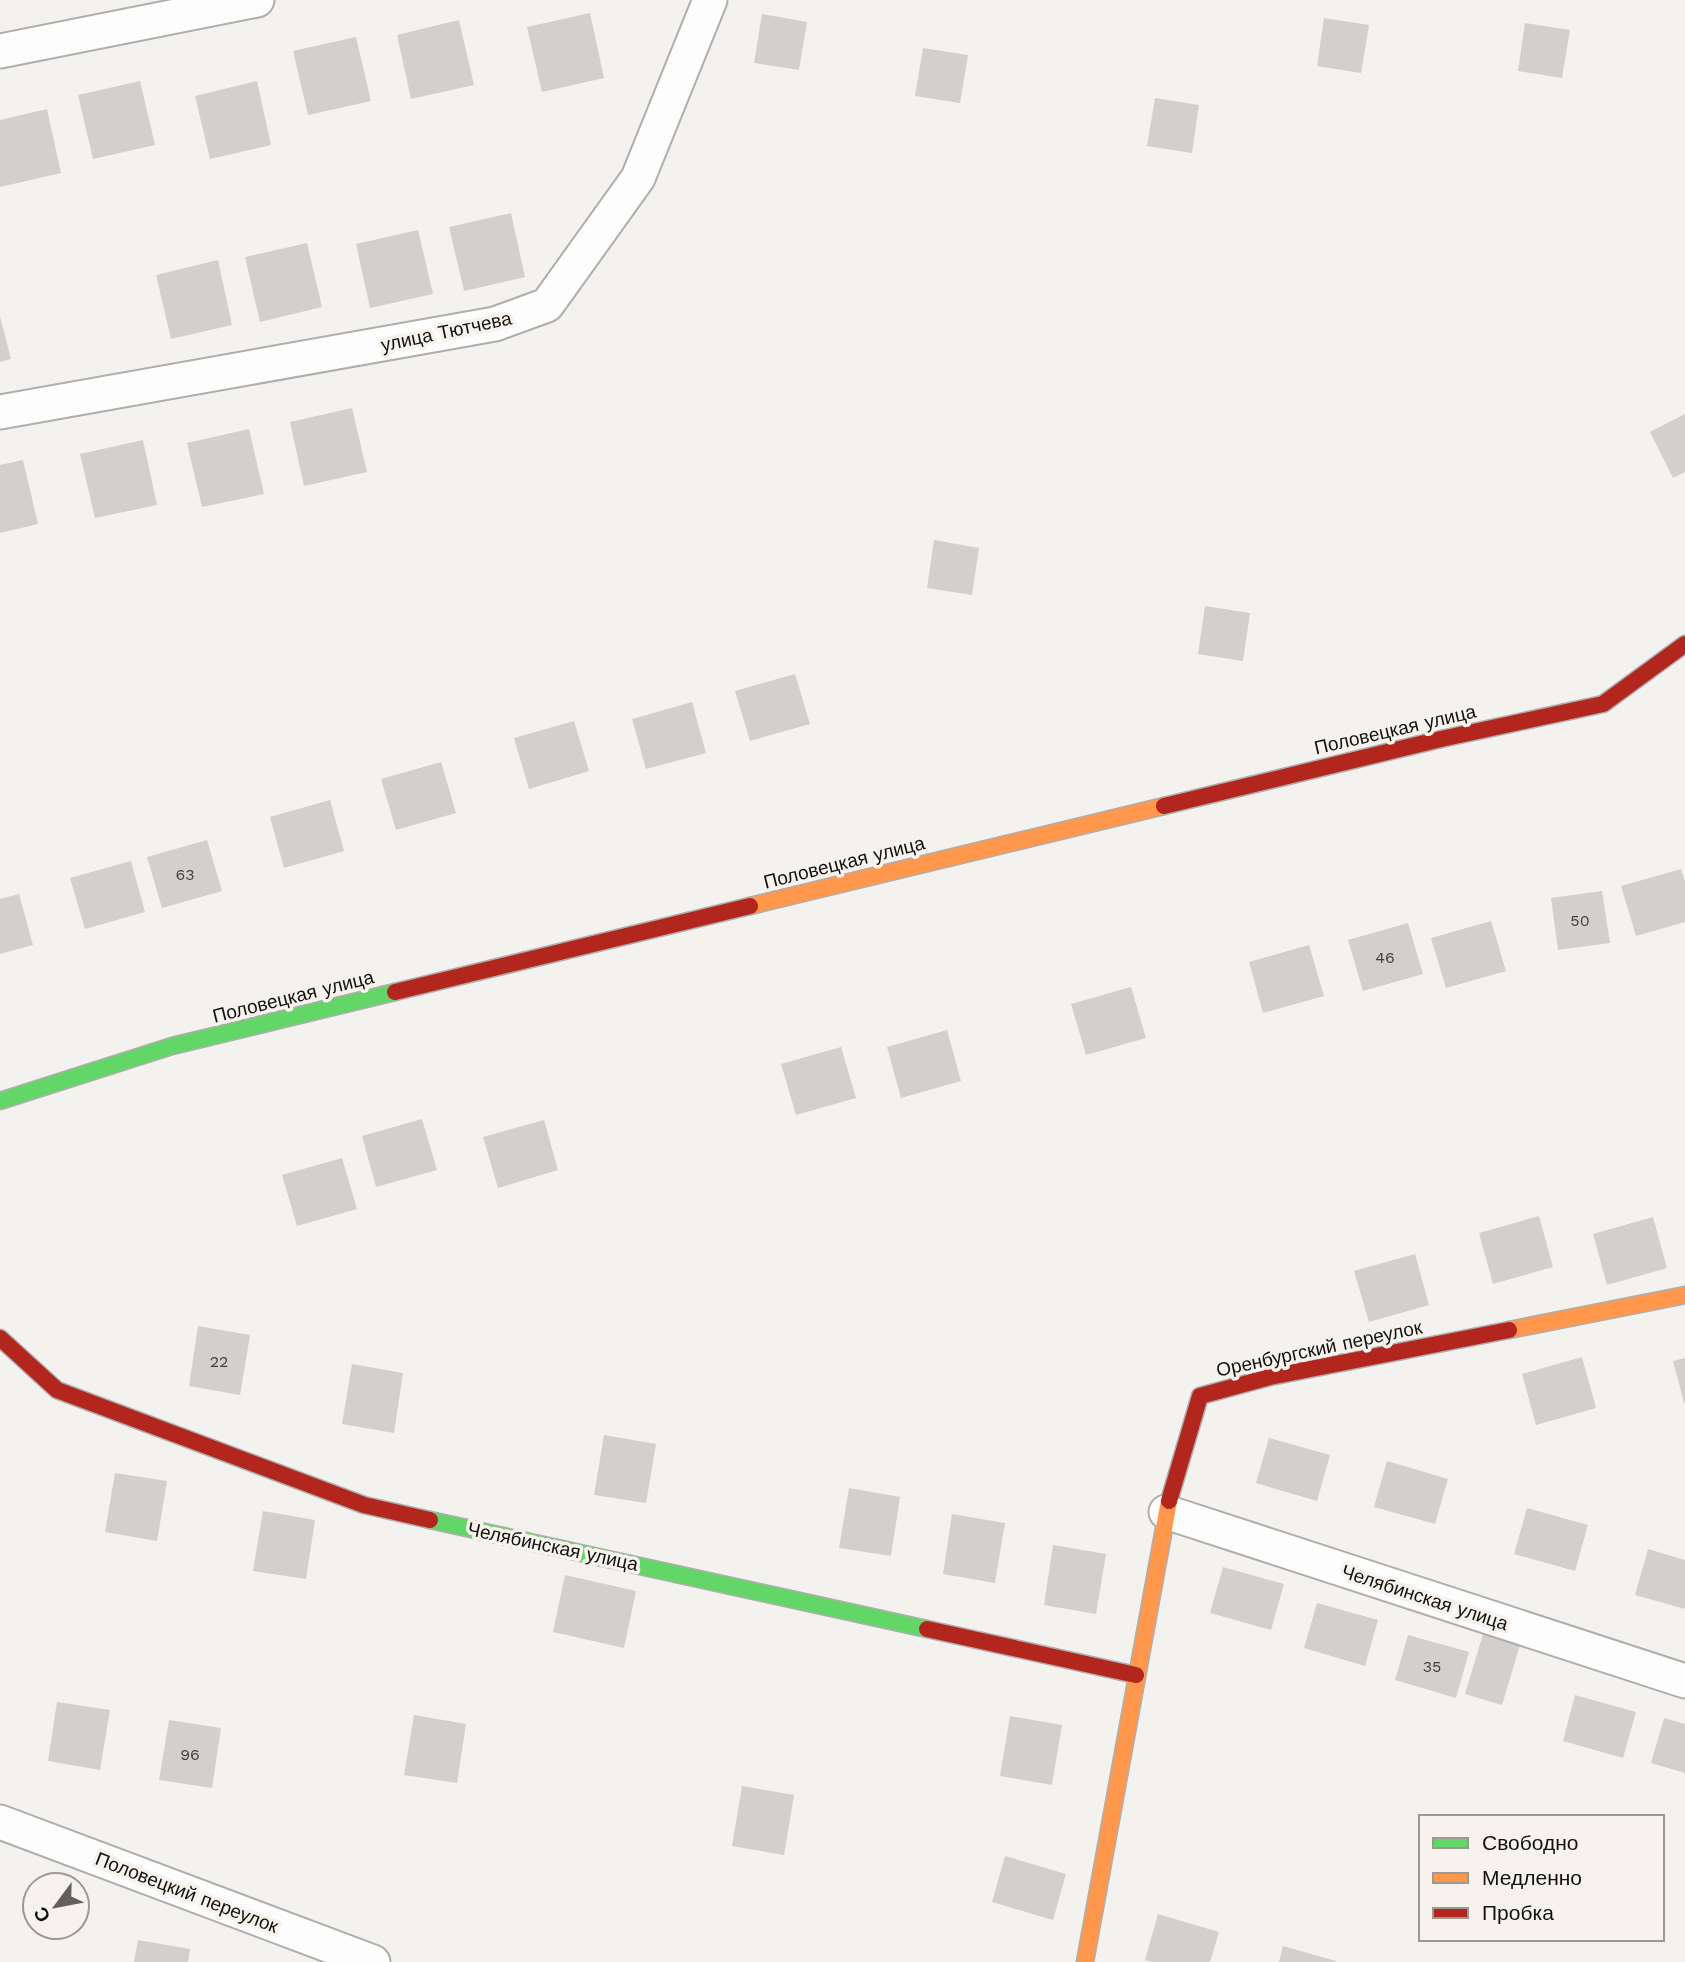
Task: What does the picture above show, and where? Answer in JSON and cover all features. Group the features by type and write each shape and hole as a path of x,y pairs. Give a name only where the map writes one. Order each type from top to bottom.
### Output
{"street":[{"path":"0,51 257,0"},
{"name":"улица Тютчева","path":"0,412 495,324 547,305 638,178 710,0"},
{"name":"Половецкая улица","path":"0,1101 172,1046 1441,739 1603,704 1685,644"},
{"name":"Оренбургский переулок","path":"1086,1962 1166,1512 1200,1396 1284,1375 1685,1295"},
{"name":"Челябинская улица","path":"0,1338 57,1390 364,1505 1136,1675"},
{"name":"Челябинская улица","path":"1166,1512 1685,1681"},
{"name":"Половецкий переулок","path":"0,1822 373,1962"}],"building":[{"path":"590,13 604,78 542,92 527,27"},
{"path":"762,14 807,22 799,70 754,63"},
{"path":"1324,18 1369,25 1361,73 1317,66"},
{"path":"459,20 474,85 411,99 397,35"},
{"path":"1525,23 1570,30 1562,78 1518,71"},
{"path":"356,37 371,101 308,115 293,51"},
{"path":"923,48 968,55 960,103 915,96"},
{"path":"140,81 155,145 93,159 78,95"},
{"path":"257,81 271,145 210,159 195,96"},
{"path":"1155,98 1199,105 1192,153 1147,146"},
{"path":"47,109 61,173 0,187 0,120"},
{"path":"511,213 525,277 464,291 449,227"},
{"path":"418,230 433,294 370,308 356,244"},
{"path":"307,243 322,307 260,322 245,257"},
{"path":"218,260 232,325 171,339 156,275"},
{"path":"0,316 11,359 0,362"},
{"path":"352,408 367,472 304,486 290,422"},
{"path":"1685,414 1685,472 1673,478 1650,432"},
{"path":"249,429 264,494 202,507 187,443"},
{"path":"143,440 157,505 95,518 80,454"},
{"path":"23,460 38,524 0,533 0,465"},
{"path":"934,540 979,548 972,595 927,588"},
{"path":"1205,606 1250,613 1243,661 1198,654"},
{"path":"795,674 810,724 750,741 735,691"},
{"path":"692,702 706,753 646,769 632,719"},
{"path":"574,721 589,771 529,789 514,738"},
{"path":"441,762 456,813 396,830 381,779"},
{"path":"330,800 344,851 284,868 270,817"},
{"path":"207,840 222,891 162,908 147,857"},
{"path":"131,861 145,912 85,929 70,878"},
{"path":"1681,869 1685,882 1685,922 1636,936 1621,886"},
{"path":"1602,891 1610,943 1558,950 1551,898"},
{"path":"19,894 33,945 0,954 0,899"},
{"path":"1491,921 1506,971 1446,988 1431,938"},
{"path":"1408,923 1423,974 1363,991 1348,940"},
{"path":"1309,945 1324,996 1263,1013 1249,962"},
{"path":"1131,987 1146,1038 1086,1055 1071,1004"},
{"path":"947,1030 961,1081 901,1098 887,1047"},
{"path":"841,1047 856,1098 796,1115 781,1064"},
{"path":"422,1119 437,1170 376,1187 362,1136"},
{"path":"544,1120 558,1170 498,1188 483,1137"},
{"path":"342,1158 357,1209 297,1226 282,1175"},
{"path":"1539,1216 1553,1267 1493,1284 1479,1233"},
{"path":"1653,1217 1667,1268 1607,1285 1593,1234"},
{"path":"1415,1254 1429,1305 1369,1322 1354,1271"},
{"path":"198,1326 250,1335 240,1395 189,1386"},
{"path":"1582,1357 1596,1408 1536,1425 1522,1374"},
{"path":"1685,1358 1685,1403 1684,1403 1673,1361"},
{"path":"352,1364 403,1373 394,1433 342,1424"},
{"path":"604,1435 656,1444 646,1503 594,1495"},
{"path":"1269,1438 1330,1455 1317,1501 1256,1483"},
{"path":"1387,1461 1448,1479 1435,1524 1374,1507"},
{"path":"115,1473 167,1481 157,1541 105,1532"},
{"path":"849,1488 900,1497 891,1556 839,1548"},
{"path":"1527,1508 1588,1525 1575,1571 1514,1554"},
{"path":"263,1511 315,1520 306,1579 253,1571"},
{"path":"952,1514 1005,1523 995,1583 943,1574"},
{"path":"1053,1545 1106,1554 1096,1614 1044,1605"},
{"path":"1648,1549 1685,1560 1685,1609 1635,1595"},
{"path":"1223,1567 1284,1584 1271,1630 1210,1613"},
{"path":"565,1575 636,1591 624,1648 553,1632"},
{"path":"1317,1603 1378,1620 1365,1666 1304,1648"},
{"path":"1483,1634 1520,1645 1502,1705 1465,1694"},
{"path":"1408,1635 1469,1652 1456,1698 1395,1680"},
{"path":"1575,1695 1636,1712 1623,1758 1563,1741"},
{"path":"57,1702 110,1710 100,1770 48,1761"},
{"path":"414,1715 466,1724 457,1783 404,1775"},
{"path":"1010,1716 1062,1725 1052,1785 1000,1776"},
{"path":"1664,1718 1685,1724 1685,1773 1651,1763"},
{"path":"169,1720 221,1728 212,1788 159,1780"},
{"path":"742,1786 794,1795 784,1855 732,1846"},
{"path":"1005,1856 1066,1874 1053,1920 992,1902"},
{"path":"1158,1914 1219,1932 1210,1962 1145,1960"},
{"path":"138,1940 190,1949 188,1962 134,1962"},
{"path":"1283,1946 1336,1961 1336,1962 1279,1962"}],"traffic: fast":[{"path":"0,1101 172,1046 395,992"},
{"path":"430,1520 927,1629"}],"traffic: slow":[{"path":"750,906 1164,806"},
{"path":"1509,1330 1685,1295"},
{"path":"1085,1962 1169,1501"}],"traffic: jam":[{"path":"1164,806 1441,739 1603,704 1685,644"},
{"path":"395,992 750,906"},
{"path":"1169,1501 1200,1396 1270,1377 1509,1330"},
{"path":"0,1338 57,1390 364,1505 430,1520"},
{"path":"927,1629 1136,1675"}]}
